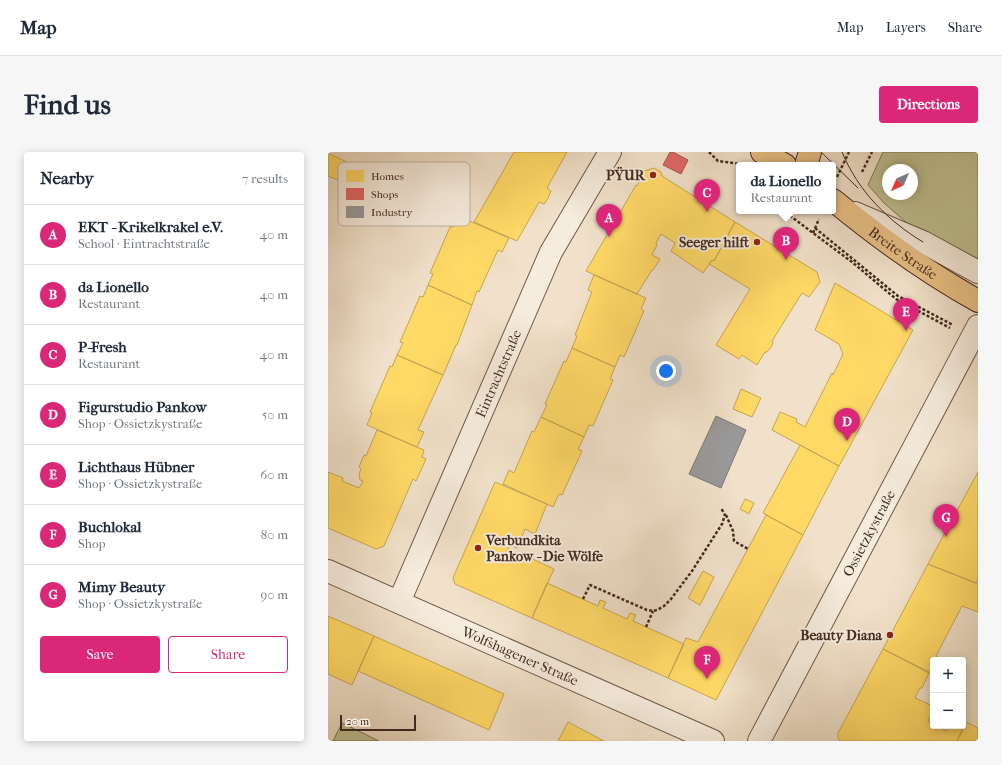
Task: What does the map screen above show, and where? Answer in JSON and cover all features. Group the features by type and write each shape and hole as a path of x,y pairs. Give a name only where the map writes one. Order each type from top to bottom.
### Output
{"main road":[{"path":"762,152 780,162"},
{"path":"807,162 810,152"},
{"name":"Breite Straße","path":"836,204 908,259 978,301"}],"street":[{"name":"Eintrachtstraße","path":"399,602 551,252 610,152"},
{"path":"836,203 923,242 978,272"},
{"name":"Ossietzkystraße","path":"759,741 978,326"},
{"name":"Wolfshagener Straße","path":"328,571 713,741"}],"path":[{"path":"709,152 718,161 736,163"},
{"path":"836,193 849,152"},
{"path":"862,172 872,152"},
{"path":"790,214 852,262 896,299 955,331"},
{"path":"813,233 825,214"},
{"path":"815,228 898,296 954,325"},
{"path":"721,508 733,531 734,541 748,549"},
{"path":"584,599 590,585 647,610 653,611 664,606 692,571 715,536 725,515"},
{"path":"646,627 653,611"}],"green space":[{"path":"883,152 978,152 978,263 907,223 884,203 868,185"},
{"path":"342,723 379,741 333,741"}],"building: Homes":[{"path":"514,152 567,152 547,188 551,191 548,198 544,204 539,202 517,241 474,222"},
{"path":"328,153 347,162 338,162 338,180 328,176"},
{"path":"654,168 661,172 662,176 735,222 714,261 712,260 703,273 671,251 675,243 661,234 652,255 660,259 637,294 586,271 636,185 637,186 644,171"},
{"path":"470,221 509,238 502,252 498,250 479,292 477,291 472,305 428,285 433,274 430,273 450,227 470,226"},
{"path":"735,222 817,272 820,282 809,297 802,293 772,341 773,343 771,347 767,352 765,352 757,365 742,355 739,359 716,345 750,289 709,264 712,260 714,261"},
{"path":"594,275 646,298 641,309 644,311 624,357 620,355 615,367 572,348 577,336 575,335 592,292 588,290"},
{"path":"835,283 913,330 839,466 772,430 780,412 797,419 796,422 805,427 843,354 839,344 815,330"},
{"path":"428,285 472,305 457,345 443,375 397,355 403,343 400,342 420,296 423,297"},
{"path":"572,348 615,367 610,379 613,380 593,426 589,425 584,437 541,417 547,405 545,404 564,361 566,362"},
{"path":"397,355 443,375 418,430 424,432 417,447 367,425 372,413 370,412 390,366 392,367"},
{"path":"741,389 761,398 752,417 733,409"},
{"path":"541,417 584,437 578,449 582,451 562,495 559,494 553,507 503,484 509,470 514,473 532,431 534,432"},
{"path":"377,430 424,450 422,457 426,459 416,481 413,479 384,546 376,549 328,528 328,472 343,478 342,481 359,488 363,481 360,480 359,474 361,469 359,467 364,455 366,456"},
{"path":"800,445 839,466 803,535 763,513"},
{"path":"978,472 978,579 976,583 928,564"},
{"path":"495,482 547,504 535,534 525,529 517,548 510,545 506,555 521,562 524,555 554,569 532,618 455,584 453,578"},
{"path":"745,499 754,503 749,514 740,509"},
{"path":"766,515 803,535 716,700 668,678 686,638 698,642"},
{"path":"928,564 978,584 978,612 962,606 936,656 938,657 930,657 930,672 883,649"},
{"path":"703,571 714,577 700,605 688,598"},
{"path":"547,583 598,606 600,600 606,602 603,608 627,619 630,613 636,615 633,621 684,644 668,678 532,618"},
{"path":"328,616 374,636 352,685 328,674"},
{"path":"374,636 504,694 489,730 358,671"},
{"path":"883,649 929,673 922,688 920,688 915,698 930,705 930,717 928,721 930,722 930,729 942,729 946,731 948,729 963,729 957,741 840,741 838,738 838,733"},
{"path":"568,722 604,741 558,741"},
{"path":"966,722 978,728 978,741 957,741 963,729 966,729"}],"building: Shops":[{"path":"670,152 673,152 688,160 681,174 663,165"}],"building: Industry":[{"path":"716,416 746,430 721,488 689,474"}],"tram line":[{"path":"821,152 831,162"},
{"path":"842,152 856,180 875,204 898,225 923,242"},
{"path":"836,167 858,188"}],"place":[{"name":"PŸUR","path":"653,175"},
{"name":"P-Fresh","path":"707,212"},
{"name":"EKT - Krikelkrakel e.V.","path":"609,237"},
{"name":"Seeger hilft","path":"757,242"},
{"name":"da Lionello","path":"786,260"},
{"name":"Lichthaus Hübner","path":"906,331"},
{"name":"Figurstudio Pankow","path":"847,441"},
{"name":"Mimy Beauty","path":"946,537"},
{"name":"Verbundkita Pankow - Die Wölfe","path":"478,548"},
{"name":"Beauty Diana","path":"890,635"},
{"name":"Buchlokal","path":"707,679"}]}
